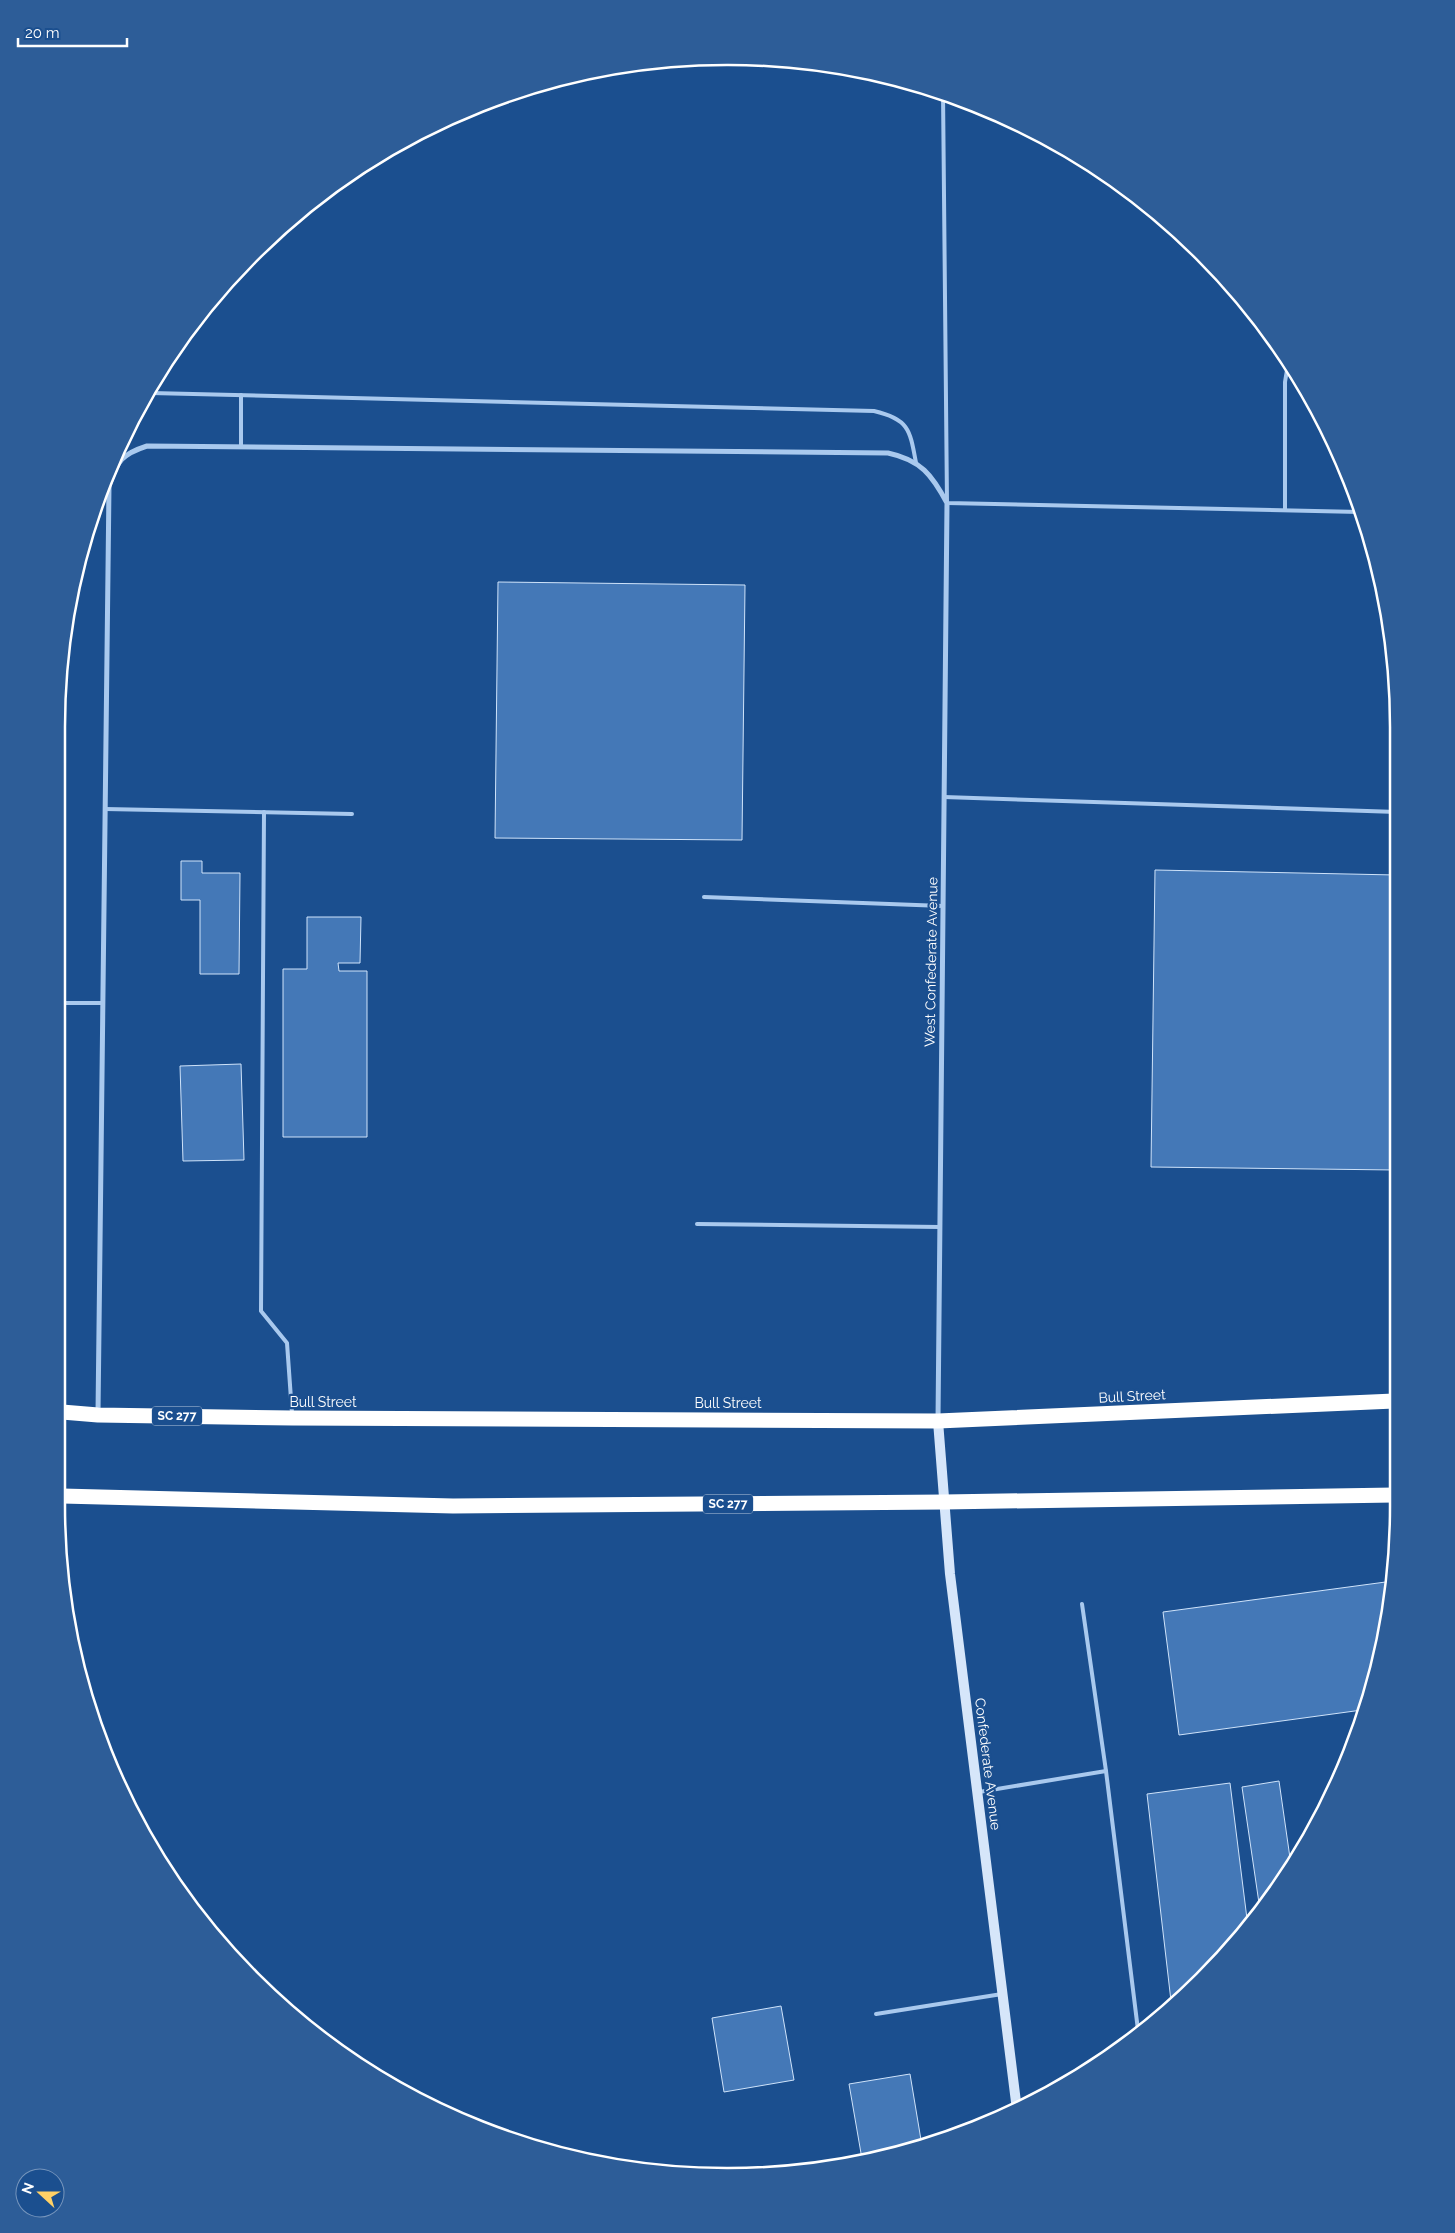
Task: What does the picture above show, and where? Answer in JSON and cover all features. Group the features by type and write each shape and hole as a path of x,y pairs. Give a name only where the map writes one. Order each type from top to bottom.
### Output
{"highway":[{"name":"Bull Street","path":"65,1412 98,1415 292,1418 938,1421 1390,1401"},
{"name":"SC 277","path":"65,1496 453,1506 944,1502 1390,1495"}],"street":[{"path":"122,458 130,451 148,446 888,453 903,456 929,473 947,503"},
{"path":"98,1415 109,491"},
{"name":"West Confederate Avenue","path":"938,1421 947,503"},
{"name":"Confederate Avenue","path":"938,1421 950,1574 1016,2102"}],"lane":[{"path":"943,101 947,503 1354,512"},
{"path":"1285,510 1287,373"},
{"path":"156,393 874,411 899,419 907,429 916,463"},
{"path":"241,395 241,447"},
{"path":"944,797 1390,812"},
{"path":"105,809 352,814"},
{"path":"264,812 261,1312 287,1343 292,1418"},
{"path":"704,897 943,906"},
{"path":"65,1003 103,1003"},
{"path":"697,1224 940,1227"},
{"path":"1082,1604 1106,1771 1137,2026"},
{"path":"977,1792 1106,1771"},
{"path":"876,2014 1002,1994"}],"building":[{"path":"498,582 745,585 742,840 495,838"},
{"path":"181,861 202,861 202,873 240,873 239,974 200,974 200,900 181,900"},
{"path":"1155,870 1390,875 1390,1170 1151,1167"},
{"path":"307,917 361,917 360,963 338,963 339,971 367,971 367,1137 283,1137 283,969 307,969"},
{"path":"241,1064 244,1160 183,1161 180,1066"},
{"path":"1385,1582 1377,1635 1357,1711 1179,1735 1163,1612"},
{"path":"1279,1781 1290,1855 1259,1901 1242,1787"},
{"path":"1230,1783 1247,1917 1196,1974 1171,1998 1147,1794"},
{"path":"781,2006 794,2080 724,2092 712,2018"},
{"path":"910,2074 921,2139 861,2154 849,2084"}]}
